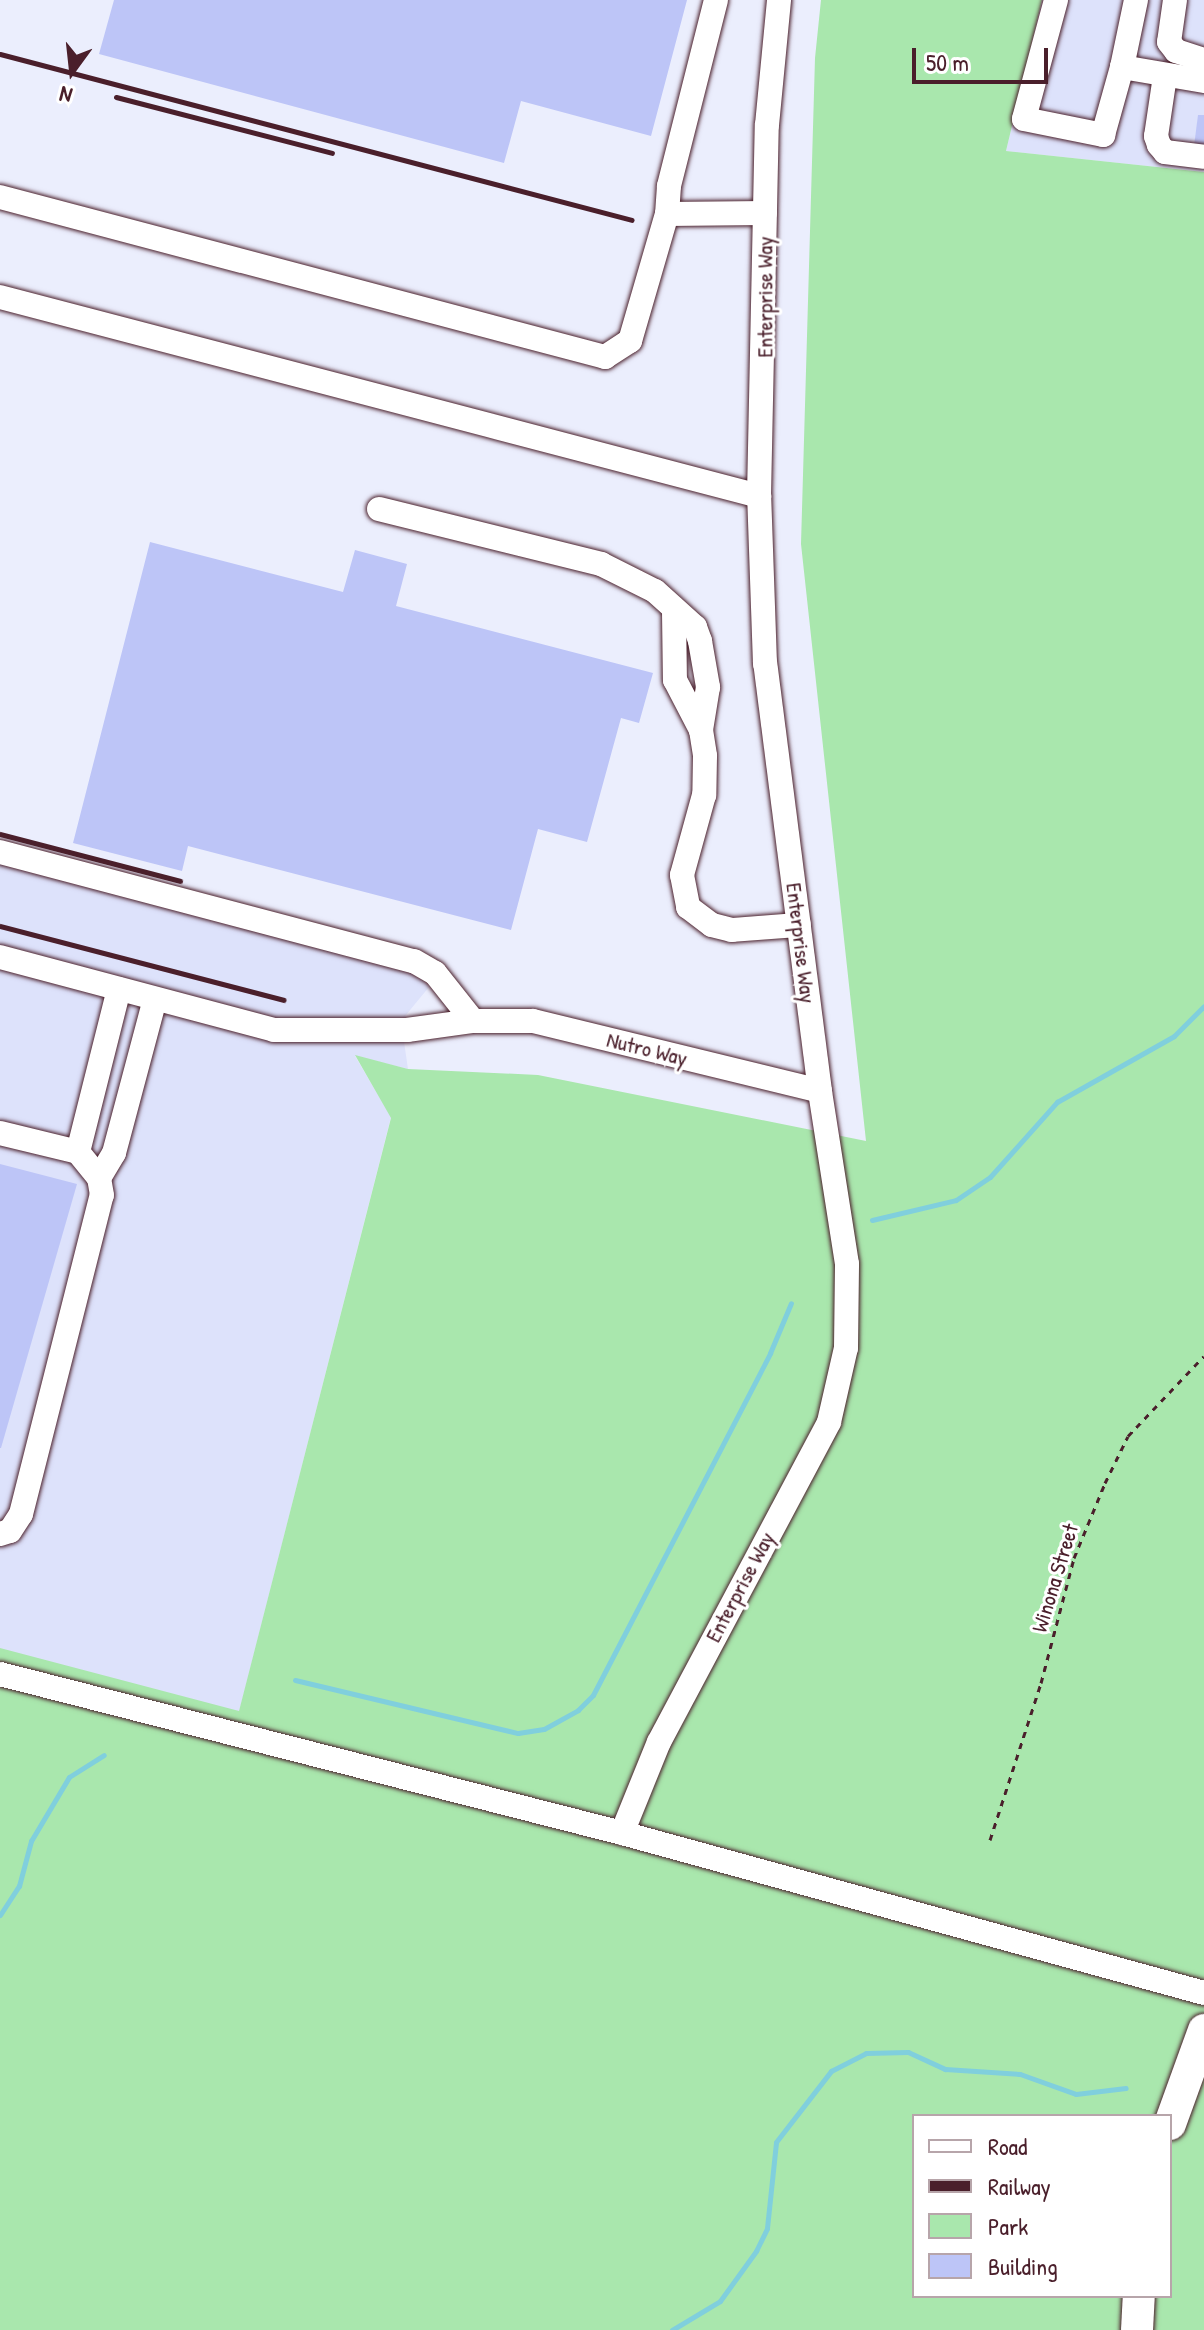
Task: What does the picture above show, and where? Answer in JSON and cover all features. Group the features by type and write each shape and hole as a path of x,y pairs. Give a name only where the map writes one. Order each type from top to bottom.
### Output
{"main road":[{"path":"1172,2118 1204,2030"},
{"path":"1137,2330 1139,2298"}],"street":[{"path":"0,197 605,357 630,341 667,214 669,186 716,0"},
{"name":"Enterprise Way","path":"622,1833 659,1742 829,1422 841,1386 847,1264 820,1091 765,664 759,496 765,213 779,0"},
{"path":"1056,0 1024,119 1103,135 1136,0"},
{"path":"1175,0 1169,42 1176,51 1204,60"},
{"path":"1122,67 1204,81"},
{"path":"1165,76 1156,136 1159,145 1165,152 1204,157"},
{"path":"667,214 765,213"},
{"path":"0,297 759,496"},
{"path":"379,509 601,564 655,591 674,612 675,680 701,730 706,778 682,875 688,907 712,925 732,930 799,925"},
{"path":"0,852 414,961 435,973 473,1021"},
{"name":"Nutro Way","path":"0,957 155,999 295,1032 435,1028 473,1021 533,1021 820,1091"},
{"path":"78,1152 119,989"},
{"path":"99,1178 114,1153 155,999"},
{"path":"0,1133 78,1152 99,1178 102,1195 52,1407 21,1514 10,1531 0,1534"},
{"path":"0,1674 622,1833 1204,1993"}],"path":[{"name":"Winona Street","path":"990,1840 1037,1698 1074,1558 1105,1483 1128,1436 1204,1356"}],"shaded area":[{"path":"1042,0 1204,0 1204,172 1006,151"},
{"path":"0,863 413,970 429,987 401,1021 408,1069 355,1056 391,1117 239,1712 0,1650"}],"green space":[{"path":"821,0 1042,0 1006,151 1204,172 1204,2330 0,2330 0,1648 239,1711 391,1118 355,1055 408,1069 538,1075 866,1141 801,544 815,58"}],"building":[{"path":"114,0 687,0 651,136 521,101 504,163 99,54"},
{"path":"1198,115 1204,115 1204,147 1194,146"},
{"path":"150,542 343,592 355,550 407,564 396,606 653,673 639,723 621,718 587,842 538,829 511,930 188,846 182,871 73,843"},
{"path":"0,1164 77,1184 1,1448 0,1448"}],"waterway":[{"path":"872,1220 956,1200 990,1177 1057,1102 1174,1036 1204,1006"},
{"path":"295,1680 518,1733 544,1729 578,1710 593,1695 770,1353 791,1303"},
{"path":"0,1915 19,1886 31,1841 69,1777 104,1755"},
{"path":"672,2330 720,2301 756,2251 767,2228 776,2142 831,2071 866,2053 908,2052 945,2069 1020,2074 1076,2094 1126,2088"}],"railway":[{"path":"0,54 632,220"},
{"path":"116,97 332,153"},
{"path":"0,834 180,881"},
{"path":"0,926 284,1000"}]}
